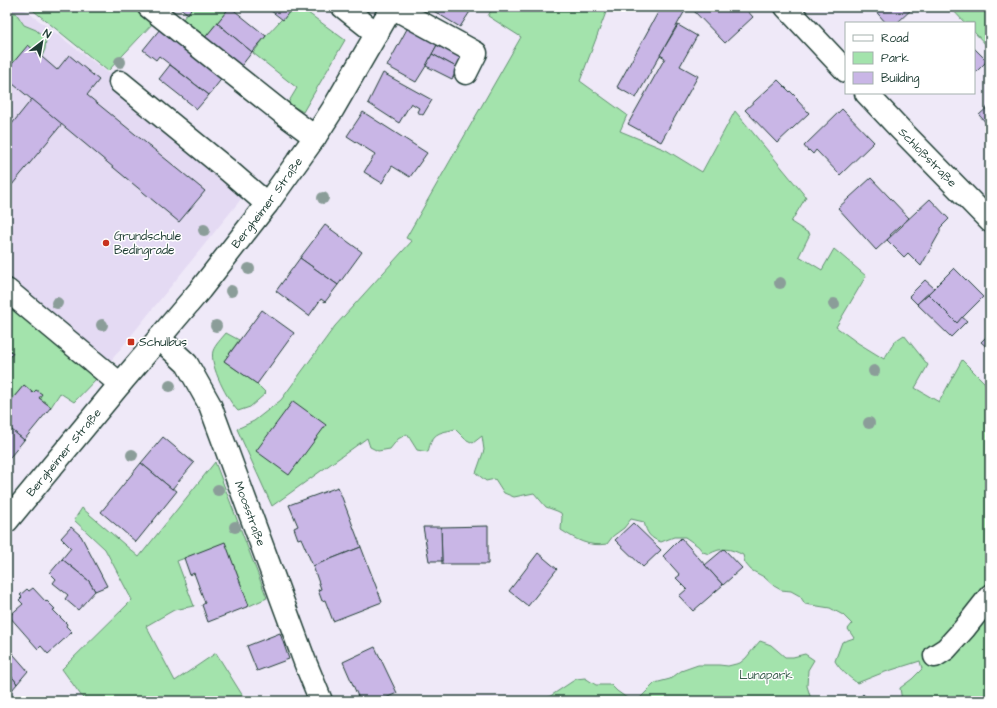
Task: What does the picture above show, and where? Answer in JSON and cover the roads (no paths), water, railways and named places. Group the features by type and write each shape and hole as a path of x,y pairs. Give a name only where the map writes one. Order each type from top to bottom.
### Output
{"street":[{"path":"149,7 315,137"},
{"path":"343,7 377,34"},
{"path":"392,7 476,53 466,73"},
{"name":"Bergheimer Straße","path":"7,521 200,290 267,204 333,109 392,7"},
{"path":"786,7 845,70"},
{"path":"120,82 267,204"},
{"name":"Schloßstraße","path":"867,94 990,221"},
{"path":"7,290 120,384"},
{"name":"Moosstraße","path":"159,338 187,364 210,405 305,662 321,701"},
{"path":"935,656 946,649 990,596"}],"place":[{"name":"Grundschule Bedingrade","path":"106,243"},
{"name":"Schulbus","path":"131,342"}],"park label":[{"name":"Lunapark","path":"766,675"}]}
